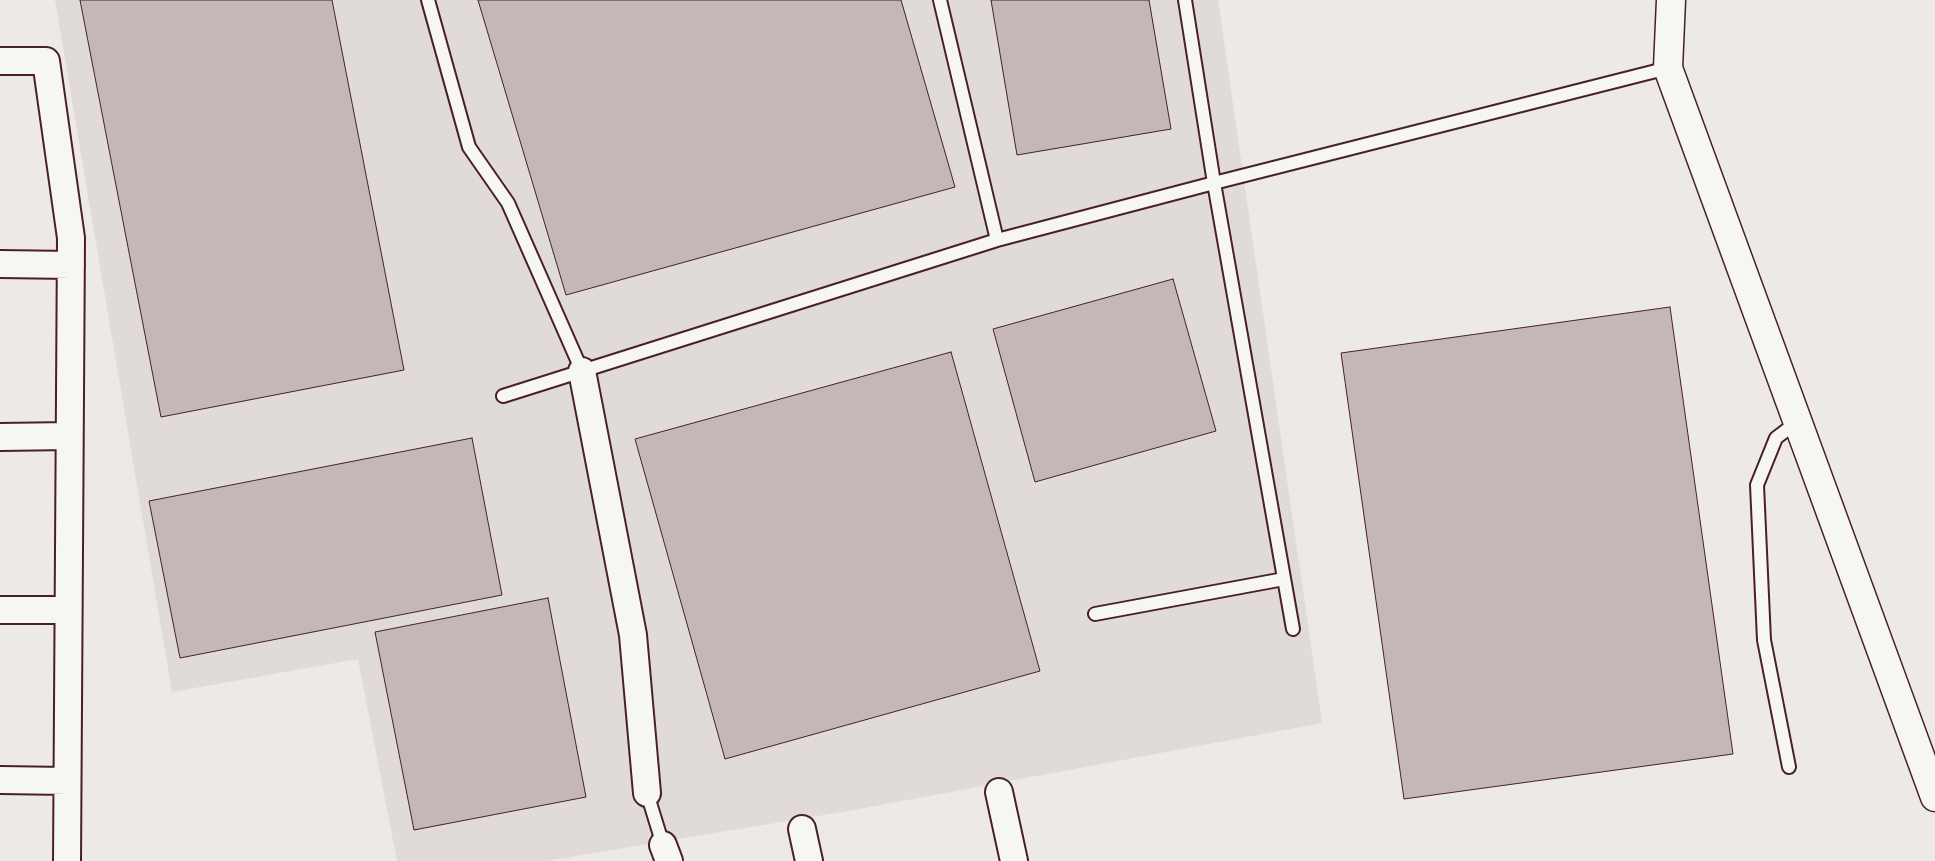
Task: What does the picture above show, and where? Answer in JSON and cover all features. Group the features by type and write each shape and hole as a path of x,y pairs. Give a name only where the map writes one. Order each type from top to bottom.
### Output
{"street":[{"path":"1671,0 1668,68 1935,797"},
{"path":"0,61 46,61 71,238 67,861"},
{"path":"0,264 71,265"},
{"path":"582,370 633,635 647,793"},
{"path":"0,437 69,436"},
{"path":"0,610 68,610"},
{"path":"0,780 67,781"},
{"path":"999,792 1014,861"},
{"path":"802,829 809,861"}],"lane":[{"path":"428,0 469,147 508,203 582,370"},
{"path":"940,0 997,240"},
{"path":"1185,0 1214,183 1293,629"},
{"path":"503,396 997,240 1668,68"},
{"path":"1788,767 1764,640 1757,485 1776,438 1797,422"},
{"path":"1095,614 1284,578"},
{"path":"647,793 666,853"}],"shaded area":[{"path":"55,0 1218,0 1322,723 848,811 546,861 397,861 358,659 172,692"}],"building":[{"path":"80,0 332,0 404,370 161,417"},
{"path":"478,0 901,0 955,187 566,295"},
{"path":"991,0 1149,0 1171,129 1017,155"},
{"path":"1173,279 1216,431 1035,482 993,329"},
{"path":"1670,307 1733,754 1404,799 1341,353"},
{"path":"951,352 1040,671 725,759 635,439"},
{"path":"472,438 502,595 180,658 149,501"},
{"path":"548,598 586,797 414,830 375,632"}]}
